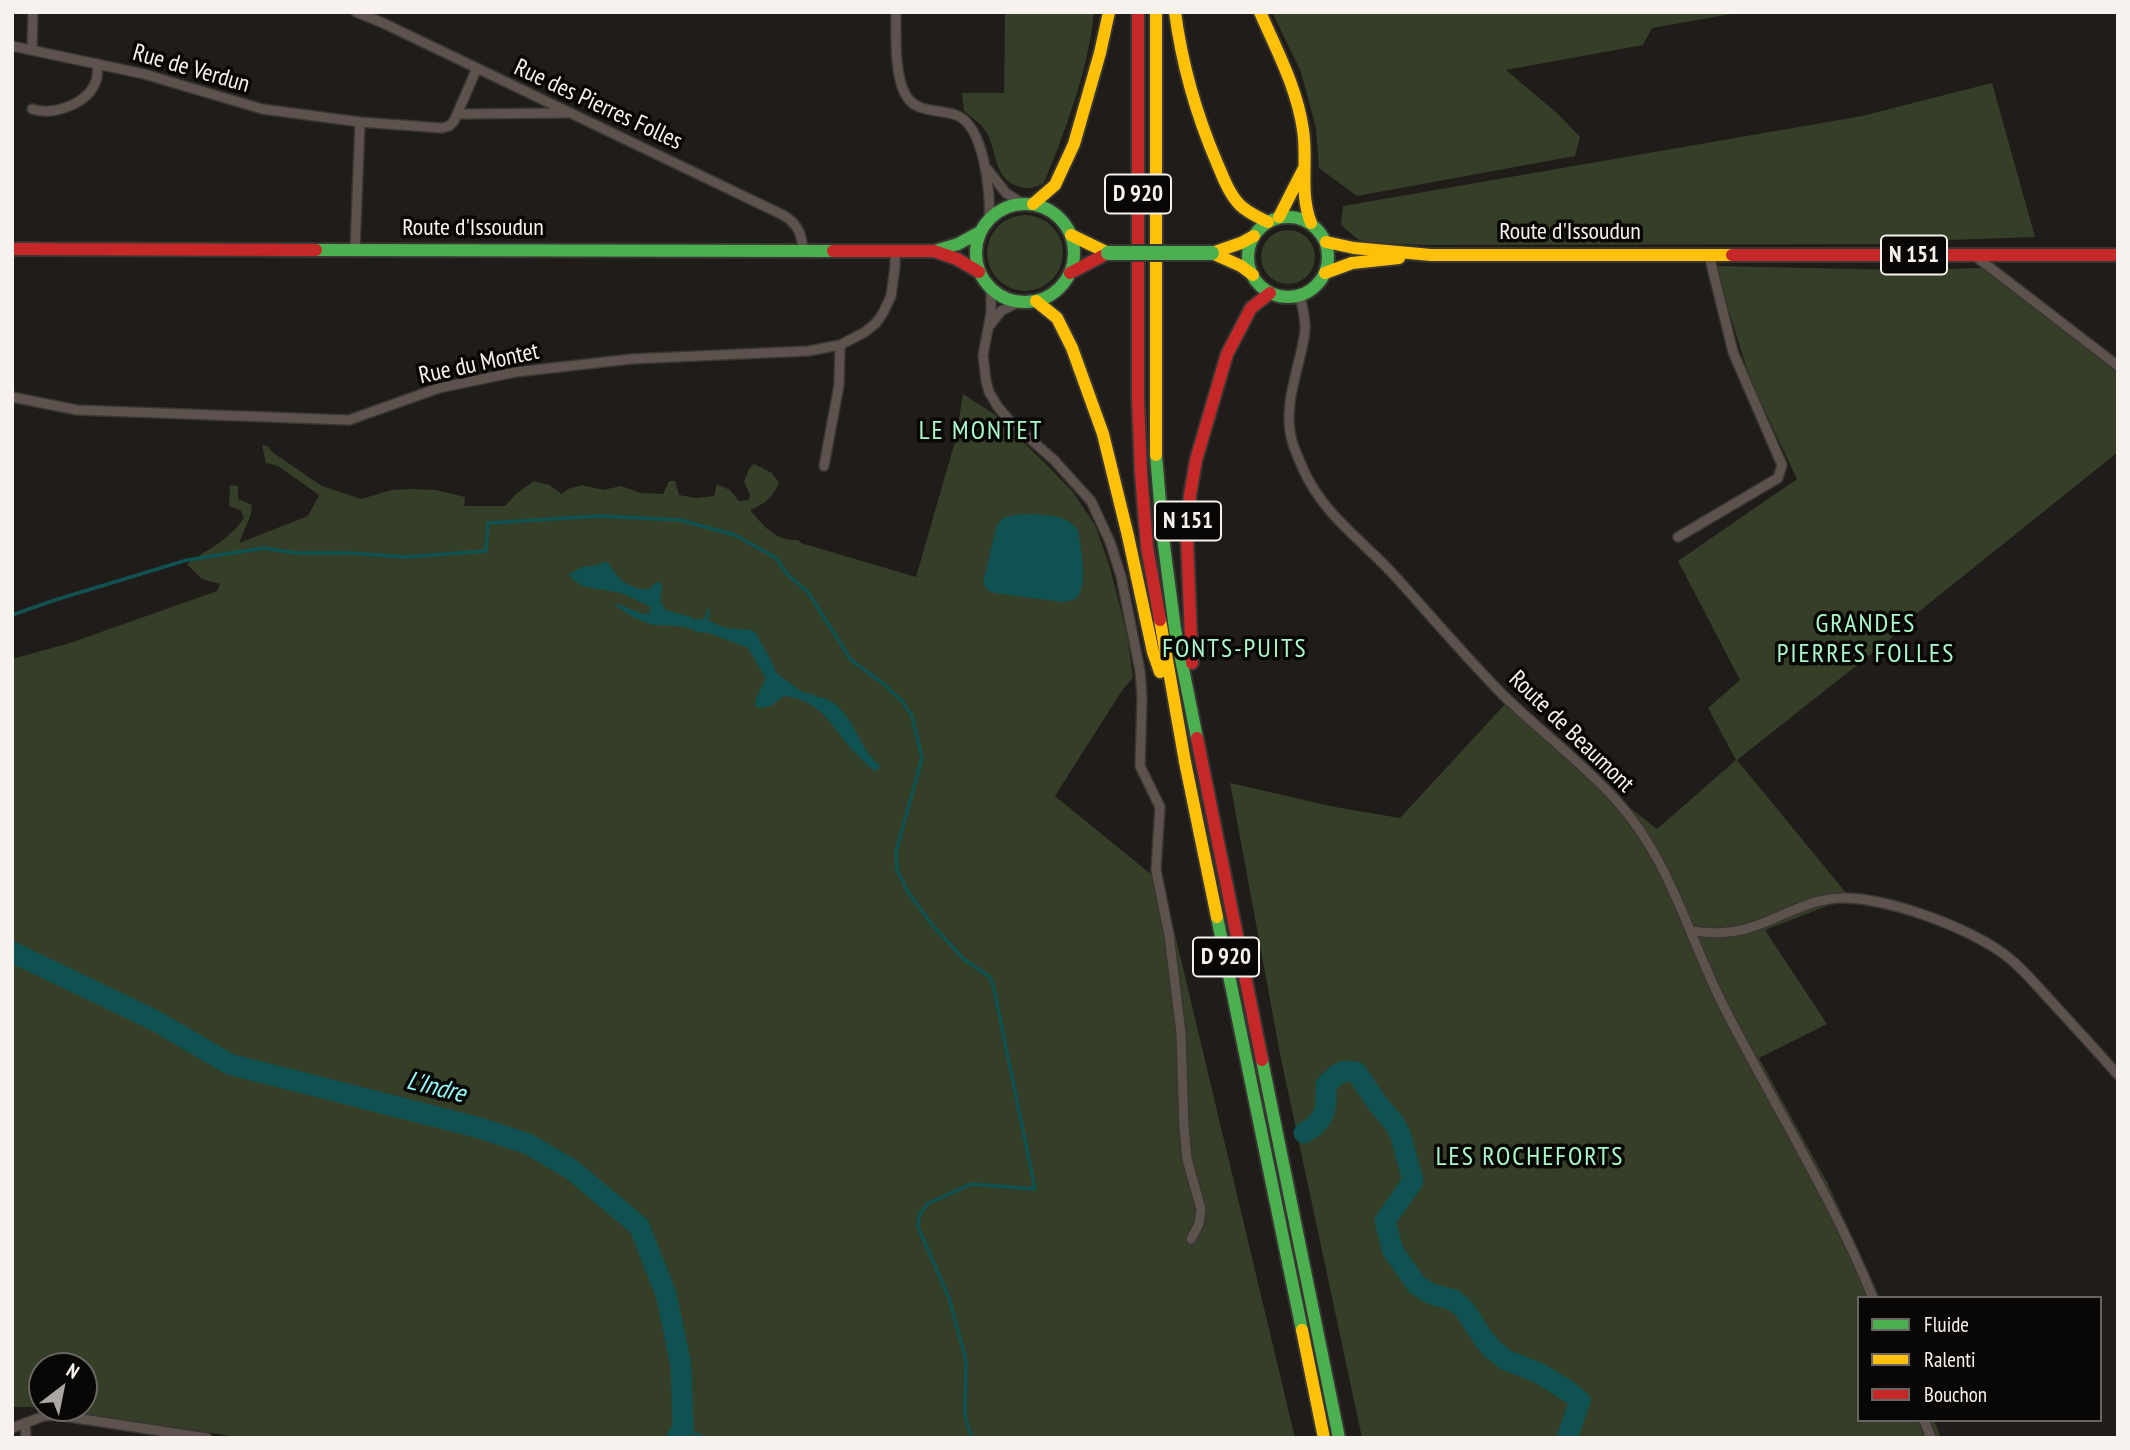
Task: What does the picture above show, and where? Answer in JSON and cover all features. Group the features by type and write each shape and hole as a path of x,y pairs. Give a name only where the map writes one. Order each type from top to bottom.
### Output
{"main road":[{"path":"1028,203 1049,210 1063,220 1071,235 1074,261 1070,273 1057,291 1037,301 1019,302 991,289 979,272 975,252 980,232 989,218 1004,207 1028,203 1055,185 1074,144 1109,12"},
{"name":"D 920","path":"1138,12 1138,399 1147,547 1178,722 1324,1438"},
{"name":"D 920","path":"1156,12 1156,456 1163,538 1175,629 1339,1438"},
{"path":"1175,12 1185,76 1203,133 1227,186 1240,205 1252,215 1274,220 1297,218 1311,223"},
{"path":"1212,253 1241,266 1270,293 1280,296 1300,295 1310,290 1319,283 1328,263 1325,242 1306,214 1306,183 1303,170 1305,149 1300,115 1287,71 1260,12"},
{"path":"1252,275 1248,262 1251,242 1257,230 1274,220 1303,170"},
{"name":"Route d'Issoudun","path":"12,248 928,251 958,244 980,232"},
{"path":"1071,235 1108,253"},
{"path":"1070,273 1108,253 1212,253 1254,236"},
{"name":"Route d'Issoudun","path":"1325,242 1354,248 1431,255 1710,255"},
{"name":"Route d'Issoudun","path":"928,251 957,260 979,272"},
{"name":"Route d'Issoudun","path":"1325,273 1352,264 1431,255"},
{"name":"N 151","path":"1710,255 2118,256"},
{"name":"N 151","path":"1204,769 1204,730 1189,636 1187,539 1190,495 1206,423 1227,354 1251,308 1270,293"},
{"name":"D 920","path":"1037,301 1057,318 1072,348 1103,434 1153,652 1178,722"}],"street":[{"path":"32,49 33,12"},
{"name":"Rue des Pierres Folles","path":"356,12 371,15 783,215 793,221 798,229 803,251"},
{"path":"896,12 897,55 906,96 922,108 955,114 972,130 985,166 990,193 989,218"},
{"name":"Rue de Verdun","path":"12,46 144,74 262,109 360,122 444,128 452,123 457,114 573,113"},
{"path":"32,109 50,111 78,102 96,82 98,64"},
{"path":"457,114 477,68"},
{"path":"355,250 360,122"},
{"path":"985,166 1013,199 1028,203"},
{"name":"Rue du Montet","path":"12,397 76,410 349,420 439,388 516,372 631,359 798,352 840,345 876,323 883,313 892,288 895,251"},
{"path":"1678,537 1778,478 1782,465 1733,352 1710,255"},
{"path":"1974,255 2118,366"},
{"path":"991,289 992,307 984,348 984,372 994,401 1010,421 1063,468 1091,501 1110,542 1121,576 1140,671 1140,766 1160,807 1156,870 1169,935 1181,1033 1187,1159 1201,1209 1199,1224 1191,1239"},
{"name":"Route de Beaumont","path":"1300,295 1305,329 1290,397 1290,432 1304,472 1321,502 1392,573 1506,697 1579,762 1620,804 1673,888 1722,1003 1839,1224 1872,1296"},
{"path":"987,332 998,315 1019,302"},
{"path":"824,466 839,385 840,345"},
{"path":"1691,931 1729,933 1805,906 1842,898 1887,904 1912,911 1962,930 2009,958 2118,1075"},
{"path":"12,1427 44,1416 56,1415 206,1438"},
{"path":"25,1423 26,1438"}],"green space":[{"path":"1005,12 1094,12 1087,56 1068,121 1044,183 1030,188 1017,186 1003,176 985,130 964,111 962,93 1004,93"},
{"path":"1272,12 1743,12 1652,28 1643,45 1506,70 1558,114 1580,137 1575,156 1357,196 1319,168 1316,128 1301,72"},
{"path":"1992,83 2035,237 1949,240 1934,244 1425,245 1361,242 1341,225 1343,206 1862,116"},
{"path":"1025,215 1040,218 1052,226 1060,238 1063,253 1060,268 1052,280 1040,288 1025,291 1010,288 998,280 990,268 987,253 990,238 998,226 1010,218"},
{"path":"1288,230 1307,238 1315,257 1307,276 1288,284 1269,276 1261,257 1269,238"},
{"path":"1715,266 1901,270 1982,268 2118,373 2118,452 1911,618 1889,640 1737,760 1847,894 1827,906 1765,930 1827,1024 1759,1058 1828,1184 1879,1296 1857,1296 1857,1422 1935,1422 1941,1438 1362,1438 1280,1054 1230,783 1335,807 1400,818 1506,703 1574,764 1657,829 1736,760 1708,708 1740,680 1678,561 1797,479 1750,379"},
{"path":"963,394 994,414 1073,492 1095,525 1109,564 1127,634 1133,678 1123,689 1055,796 1163,884 1295,1438 244,1438 98,1416 98,1352 28,1352 28,1407 12,1407 12,659 70,643 217,591 220,584 202,579 187,564 225,538 244,518 241,511 229,506 230,485 238,486 238,499 252,505 239,543 308,516 319,495 278,466 266,463 262,445 268,446 272,452 322,486 361,499 392,490 436,490 465,497 464,506 505,506 534,481 549,485 562,494 582,485 603,490 621,486 641,493 663,494 669,481 675,481 679,495 696,498 714,496 717,484 730,490 739,501 749,500 750,495 744,482 754,464 772,473 779,483 768,500 750,510 776,535 916,577 956,438"}],"water":[{"path":"1022,514 1067,520 1078,530 1083,576 1080,593 1075,599 1063,602 994,593 983,584 996,527 1004,517"},
{"path":"608,562 615,574 635,588 649,589 658,581 662,585 660,601 666,610 694,620 704,619 708,608 708,620 725,628 751,630 756,633 775,672 802,692 834,703 848,718 868,753 880,766 875,772 851,749 826,717 804,701 784,696 771,706 755,706 766,679 748,648 709,633 640,620 614,604 649,614 651,607 621,593 581,586 568,575 582,567"}],"waterway":[{"path":"12,615 187,560 264,548 296,553 406,557 486,551 488,523 600,516 680,520 735,535 776,558 787,574 808,592 851,660 885,685 902,701 912,716 922,758 896,852 897,870 908,892 933,926 965,960 990,977 994,989 1035,1189 971,1184 927,1204 919,1216 918,1227 949,1298 966,1360 965,1416 972,1438"},
{"name":"L'Indre","path":"12,952 156,1021 229,1064 480,1128 528,1144 571,1169 639,1226 666,1294 681,1365 683,1428 677,1438"},
{"path":"1304,1133 1317,1124 1324,1113 1326,1085 1336,1075 1356,1072 1395,1124 1413,1181 1385,1221 1393,1251 1417,1285 1431,1294 1454,1300 1465,1310 1492,1349 1506,1360 1539,1373 1580,1401 1567,1438"},
{"name":"L'Indre","path":"683,1428 705,1438"}],"traffic: fast":[{"path":"1025,204 1044,207 1060,218 1071,234 1074,253 1071,272 1060,288 1044,299 1025,302 1006,299 990,288 979,272 976,253 979,234 990,218 1006,207 1025,204"},
{"path":"1288,217 1303,220 1316,229 1325,242 1328,257 1325,272 1316,285 1303,294 1288,297 1273,294 1260,285 1251,272 1248,257 1251,242 1260,229 1273,220 1288,217"},
{"path":"935,251 958,244 980,232"},
{"path":"316,250 833,251"},
{"path":"1108,253 1212,253"},
{"path":"1156,455 1175,629 1197,738"},
{"path":"1217,917 1302,1330"},
{"path":"1262,1060 1339,1438"}],"traffic: slow":[{"path":"1033,204 1055,185 1074,144 1109,12"},
{"path":"1156,12 1156,455"},
{"path":"1175,12 1191,89 1224,180 1240,205 1268,222"},
{"path":"1260,12 1286,70 1300,114 1304,142 1305,200 1311,223"},
{"path":"1279,217 1303,170"},
{"path":"1071,235 1108,253"},
{"path":"1212,253 1254,236"},
{"path":"1326,242 1354,248 1431,255 1732,255"},
{"path":"1212,253 1241,266 1253,275"},
{"path":"1325,273 1352,263 1399,258"},
{"path":"1036,301 1057,318 1072,348 1103,434 1153,652 1160,672"},
{"path":"1160,620 1185,762 1217,917"},
{"path":"1302,1330 1324,1438"}],"traffic: jam":[{"path":"1138,12 1138,399 1147,547 1160,620"},
{"path":"12,249 316,250"},
{"path":"833,251 934,251 957,259 979,272"},
{"path":"1070,273 1108,253"},
{"path":"1732,255 2118,255"},
{"path":"1192,663 1187,539 1196,460 1227,354 1251,308 1270,293"},
{"path":"1197,738 1262,1060"}],"district":[{"name":"LE MONTET","path":"981,432"},
{"name":"GRANDES PIERRES FOLLES","path":"1866,640"},
{"name":"FONTS-PUITS","path":"1235,650"},
{"name":"LES ROCHEFORTS","path":"1530,1158"}]}
